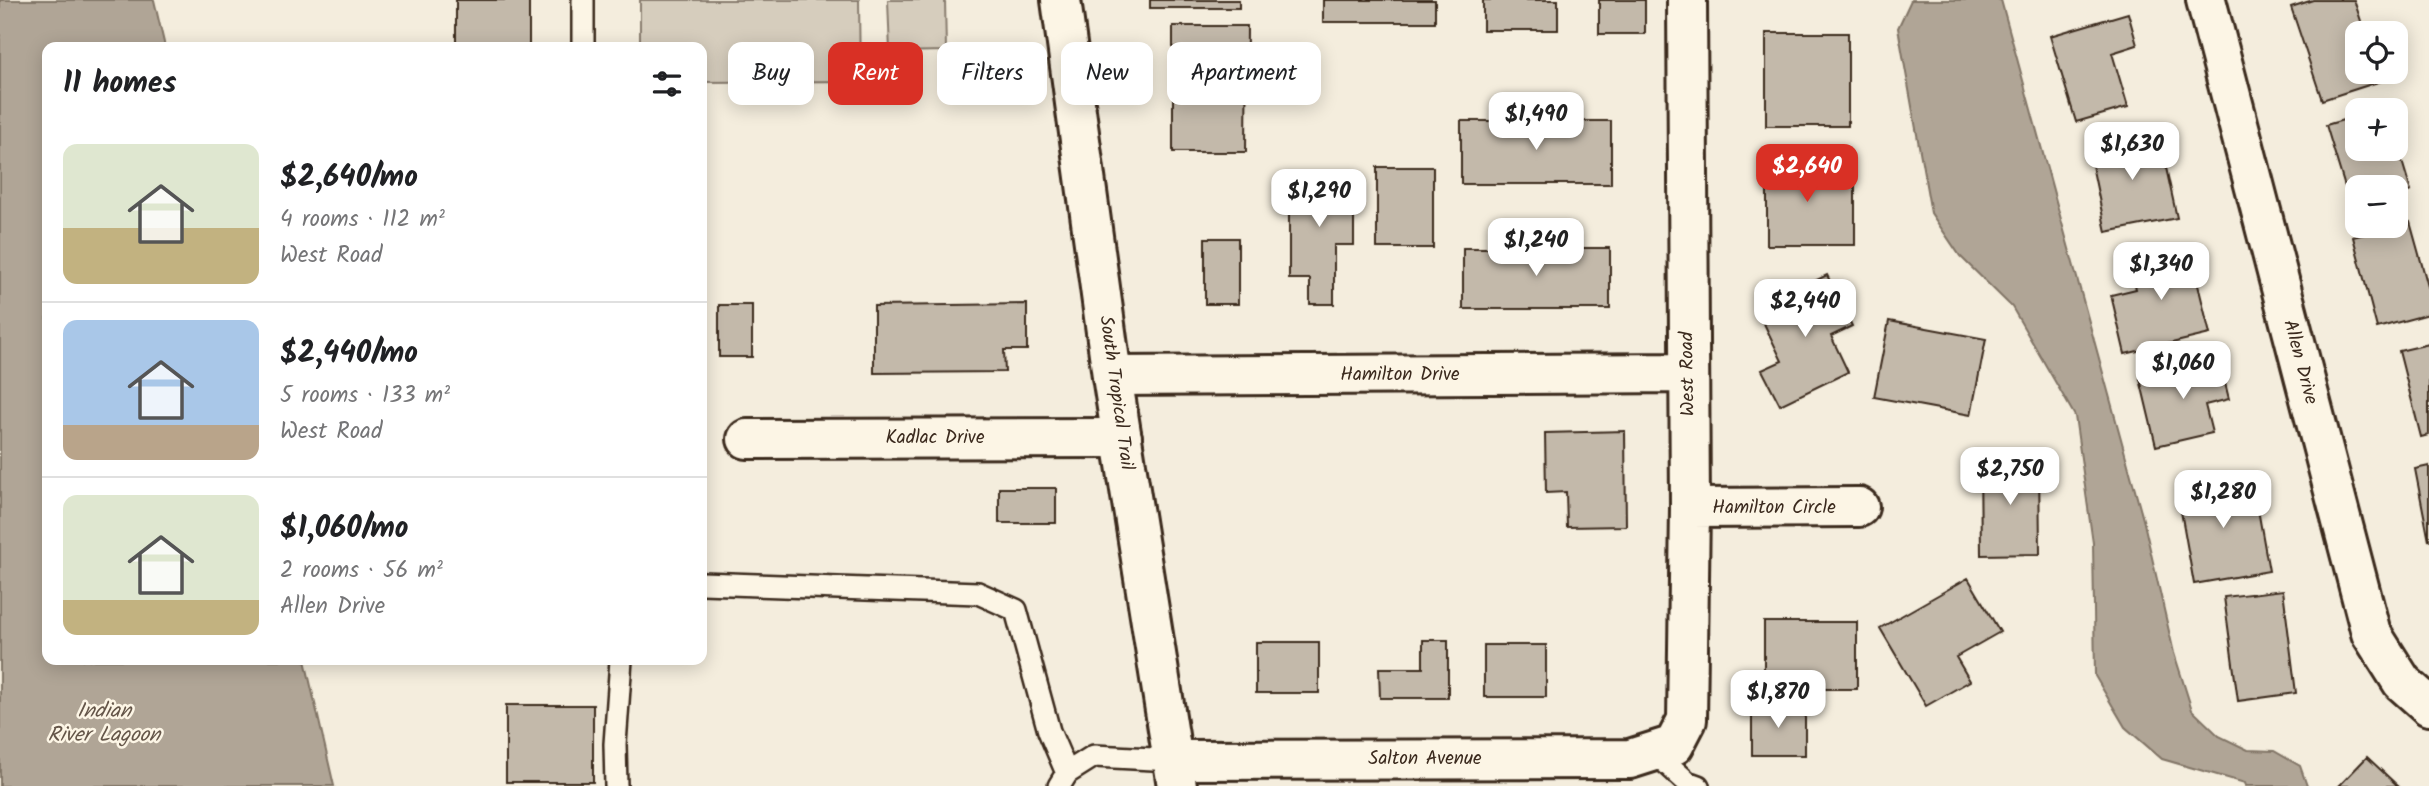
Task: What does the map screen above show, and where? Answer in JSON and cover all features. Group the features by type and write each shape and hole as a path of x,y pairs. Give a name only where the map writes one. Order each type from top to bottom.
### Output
{"street":[{"name":"South Tropical Trail","path":"1061,0 1112,376 1175,773"},
{"name":"West Road","path":"1664,748 1688,720 1687,0"},
{"name":"Allen Drive","path":"2206,0 2371,633 2402,681 2429,706"},
{"name":"Hamilton Drive","path":"1112,376 1688,373"},
{"name":"Kadlac Drive","path":"747,439 1122,438"},
{"name":"Hamilton Circle","path":"1689,508 1860,507"},
{"name":"Salton Avenue","path":"1175,773 1630,759 1664,748"}],"lane":[{"path":"583,0 583,42"},
{"path":"707,583 978,593 1016,610 1063,780 1094,756 1175,773"},
{"path":"616,786 615,744 621,665"},
{"path":"1664,748 1688,782 1698,786"}],"shaded area":[{"path":"640,0 859,0 860,42 828,42 828,81 814,81 814,42 728,42 728,82 707,82 707,42 640,42"},
{"path":"888,0 945,0 946,42 937,42 937,51 923,51 923,42 890,42"}],"water":[{"name":"Indian River Lagoon","path":"0,0 154,0 164,42 42,42 42,665 306,665 334,786 0,786"},
{"path":"1911,0 2001,0 2144,523 2174,653 2192,710 2219,736 2248,750 2274,751 2300,766 2307,786 2246,786 2245,783 2162,759 2125,727 2095,676 2093,543 2075,416 2012,307 1960,256 1931,213 1898,28"}],"building":[{"path":"456,0 529,0 529,42 456,42"},
{"path":"1150,0 1239,0 1239,8 1150,8"},
{"path":"1323,0 1435,0 1435,22 1323,22"},
{"path":"1483,0 1558,0 1558,30 1483,30"},
{"path":"1599,0 1645,0 1645,34 1599,34"},
{"path":"2313,0 2354,0 2361,21 2345,21 2345,84 2372,84 2322,100 2291,7"},
{"path":"2128,13 2137,45 2112,53 2128,107 2076,122 2050,36"},
{"path":"1173,26 1247,26 1247,42 1173,42"},
{"path":"1766,33 1848,33 1848,126 1766,126"},
{"path":"1173,105 1246,105 1246,152 1173,152"},
{"path":"2345,119 2345,161 2402,161 2406,175 2345,175 2345,187 2326,125"},
{"path":"1461,121 1611,121 1611,184 1461,184"},
{"path":"2158,131 2177,218 2106,232 2088,146"},
{"path":"1767,155 1826,155 1826,184 1855,184 1855,245 1767,245"},
{"path":"1377,167 1433,167 1433,248 1377,248"},
{"path":"1289,175 1354,175 1354,245 1334,245 1334,304 1310,304 1310,279 1289,279"},
{"path":"2408,223 2429,290 2429,314 2377,328 2353,238 2408,238"},
{"path":"1205,238 1238,238 1238,304 1205,304"},
{"path":"2188,244 2210,334 2125,354 2111,295 2136,289 2129,259"},
{"path":"1463,248 1610,248 1610,309 1463,309"},
{"path":"1827,275 1852,326 1831,336 1848,372 1780,405 1762,370 1782,361 1757,309"},
{"path":"1027,304 1027,350 1004,350 1005,372 874,373 874,306"},
{"path":"719,305 752,305 752,357 719,357"},
{"path":"1889,321 1986,339 1971,415 1874,397"},
{"path":"2429,344 2429,435 2421,437 2399,351"},
{"path":"2219,359 2229,399 2205,405 2212,433 2156,446 2140,379"},
{"path":"1625,431 1626,526 1567,527 1566,492 1546,493 1545,433"},
{"path":"1980,460 2039,460 2040,554 1981,555"},
{"path":"2429,466 2429,541 2415,469"},
{"path":"2252,476 2269,571 2194,584 2177,489"},
{"path":"999,488 1056,488 1056,523 999,523"},
{"path":"1968,578 2000,632 1956,657 1970,681 1926,706 1880,628"},
{"path":"2283,590 2296,693 2238,701 2224,597"},
{"path":"1764,622 1857,622 1857,689 1764,689"},
{"path":"1423,640 1448,640 1448,698 1380,698 1379,668 1423,668"},
{"path":"1256,642 1319,642 1319,693 1256,693"},
{"path":"1484,645 1546,645 1546,697 1484,697"},
{"path":"1752,704 1805,704 1805,755 1752,755"},
{"path":"506,705 593,705 593,782 506,782"},
{"path":"2367,757 2398,786 2339,786"}]}
